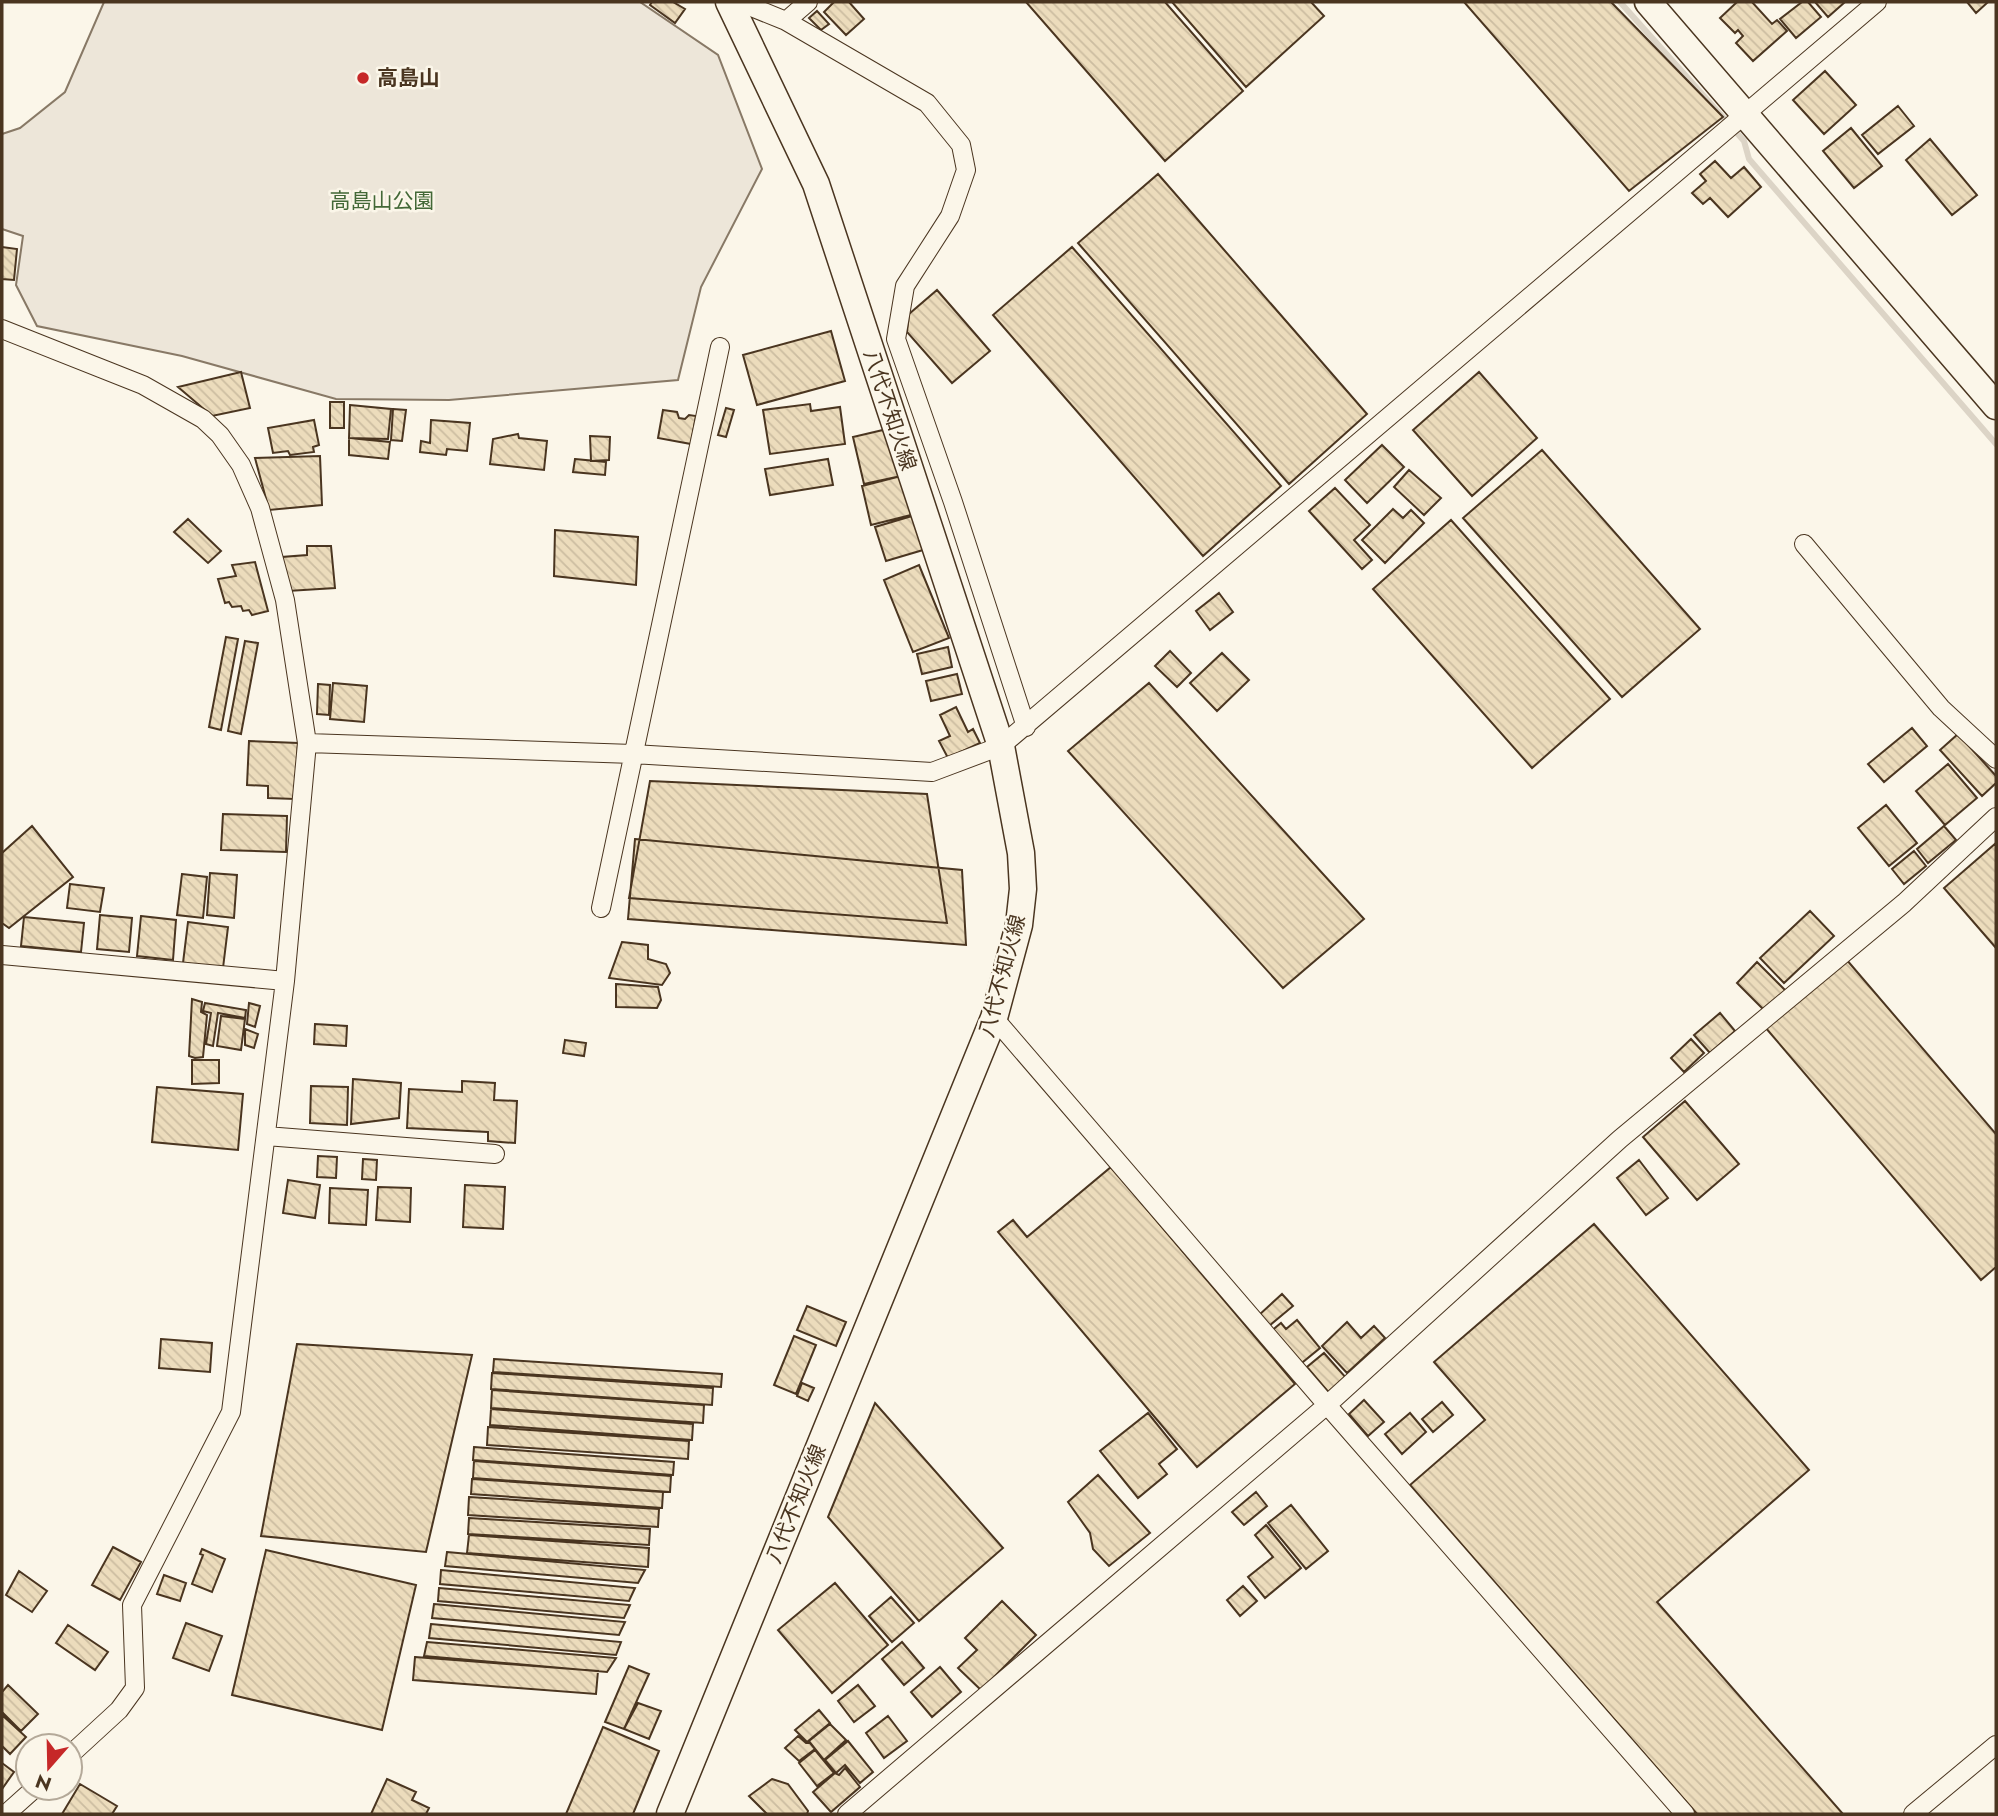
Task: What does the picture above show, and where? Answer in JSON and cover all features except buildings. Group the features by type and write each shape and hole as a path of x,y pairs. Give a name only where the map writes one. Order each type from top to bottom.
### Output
{"main road":[{"name":"八代不知火線","path":"670,1814 994,1018 1019,925 1023,889 1021,853 1001,746 816,184 729,2"},
{"path":"1648,2 1996,406"}],"street":[{"path":"739,2 786,21 927,103 961,145 966,170 950,216 905,286 896,339 953,502 1026,727"},
{"path":"786,21 808,2"},
{"path":"307,743 633,754 933,772 1001,746 1877,2"},
{"path":"2,329 143,385 203,419 220,435 241,465 260,508 285,600 307,743 285,981 231,1412 132,1605 135,1688 119,1710 84,1742"},
{"path":"601,908 720,347"},
{"path":"1804,544 1941,708 1996,759"},
{"path":"847,1814 1326,1405 1619,1139 1904,902 1996,817"},
{"path":"2,955 285,981"},
{"path":"994,1018 1326,1405 1685,1814"},
{"path":"266,1136 495,1154"},
{"path":"1913,1814 1996,1745"},
{"path":"6,1814 19,1802"}],"green space":[{"name":"高島山公園","path":"104,2 640,2 718,55 762,169 701,287 678,380 449,400 336,399 182,356 37,326 16,285 23,236 2,229 2,134 20,128 65,92"}],"waterway":[{"path":"1620,2 1744,141 1749,159 1996,444"}],"place":[{"name":"高島山","path":"363,78"}]}
